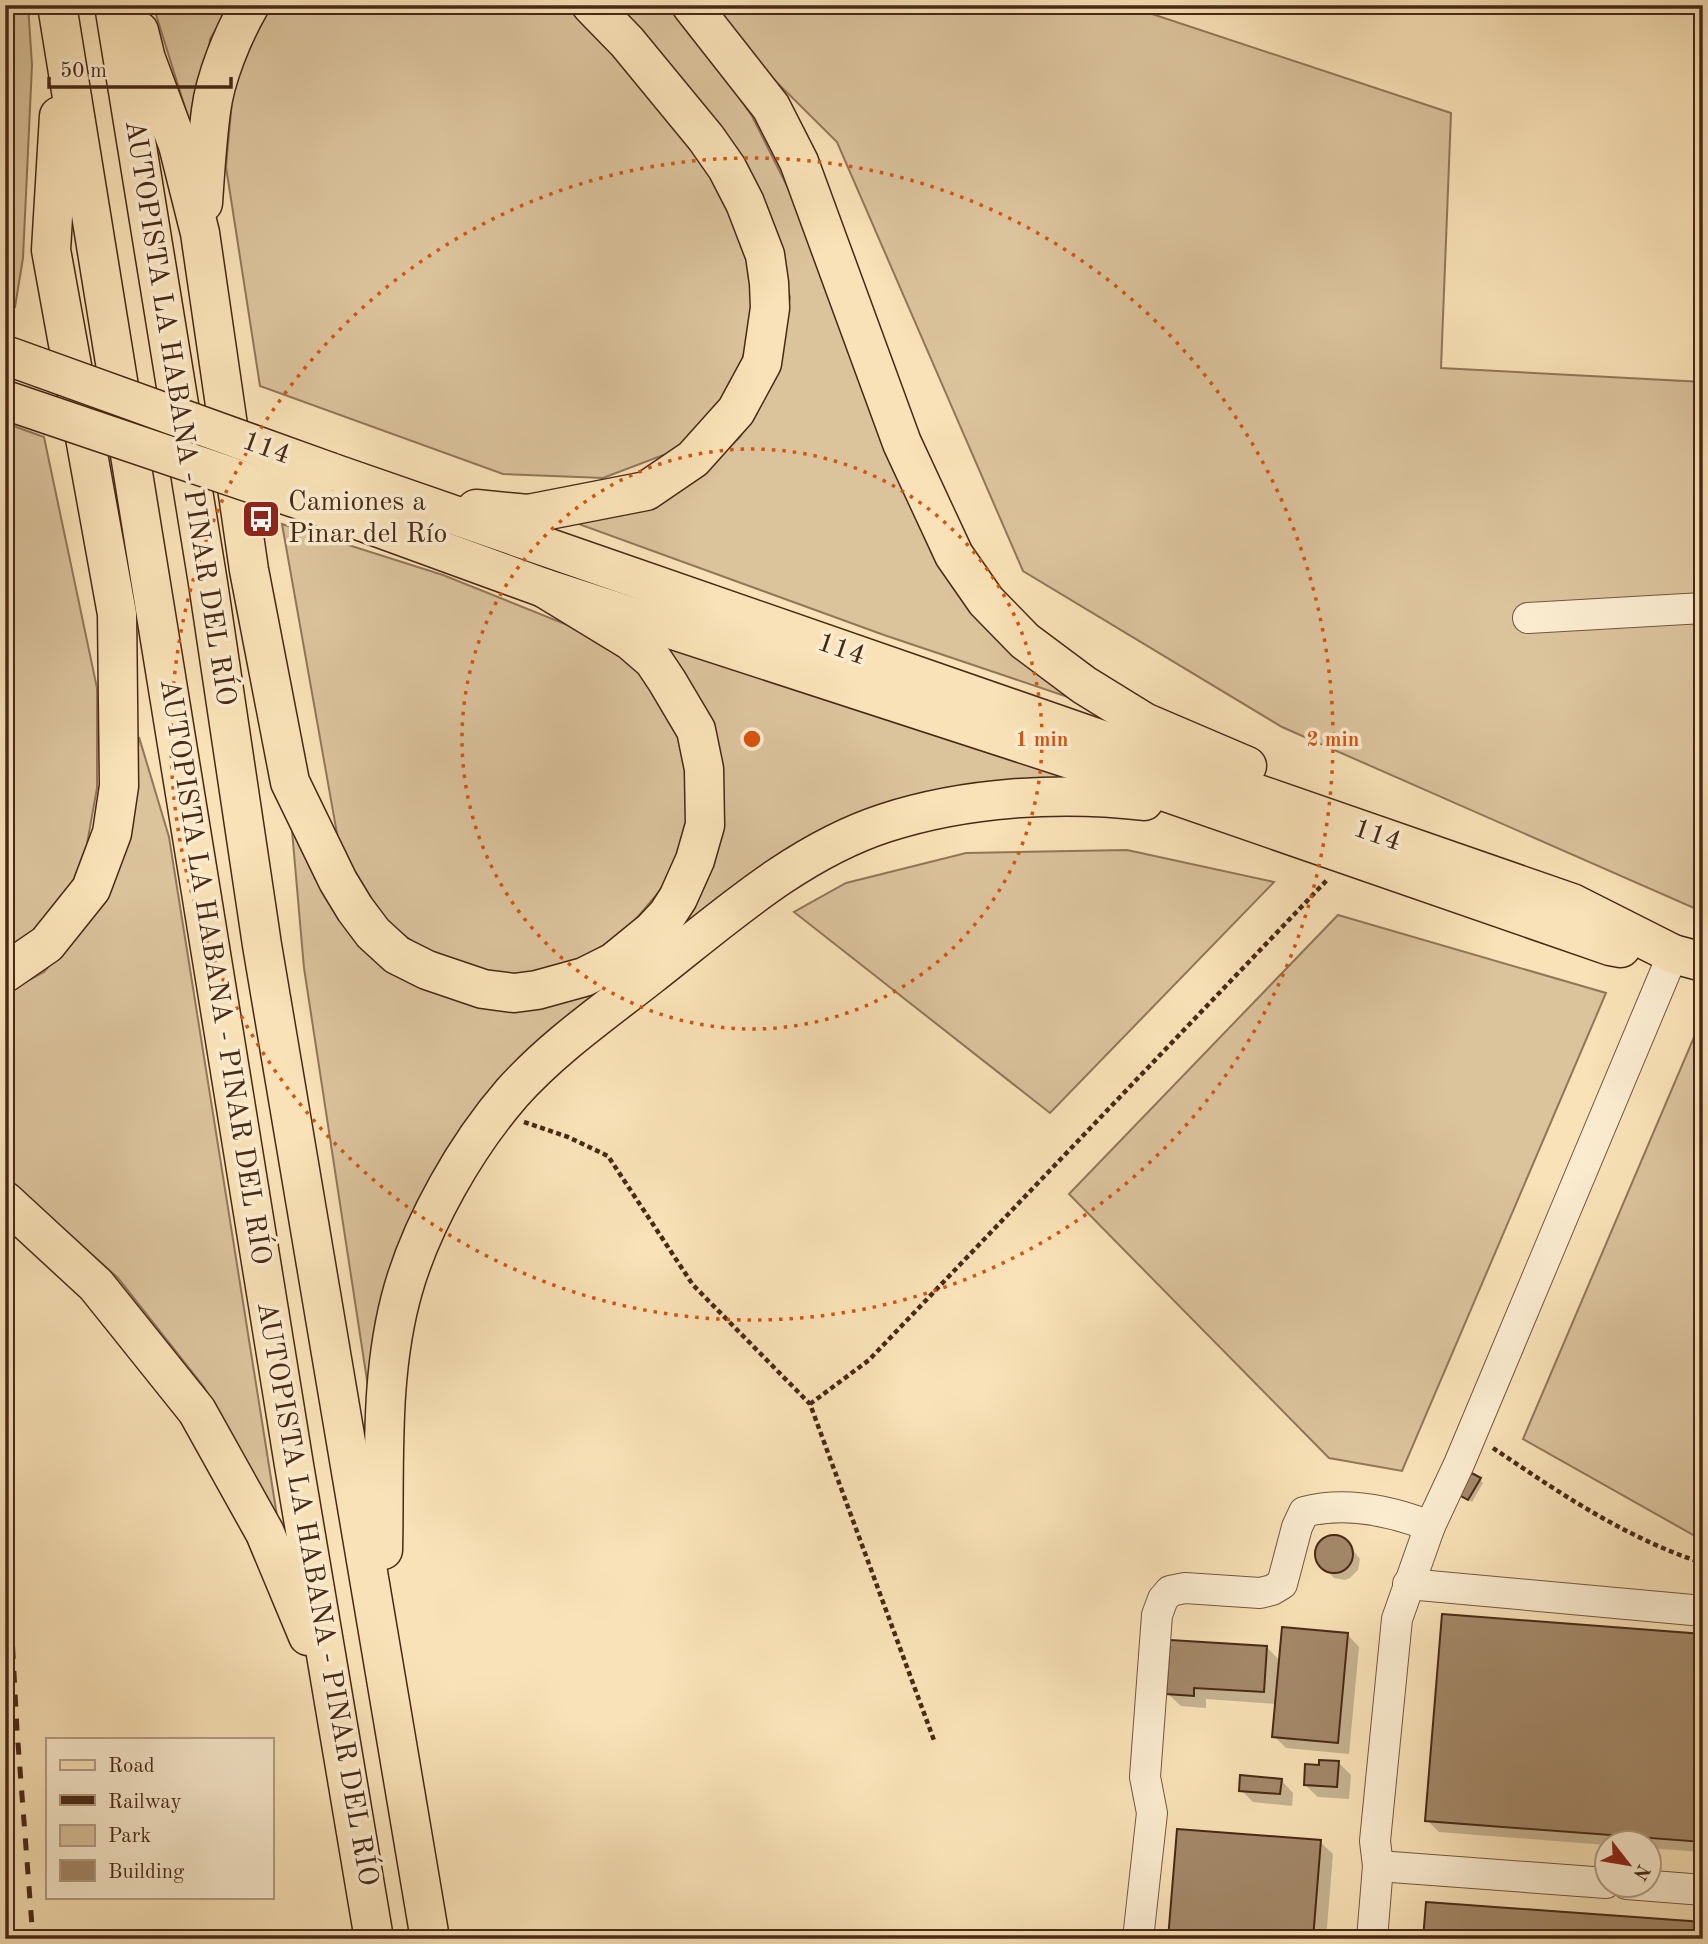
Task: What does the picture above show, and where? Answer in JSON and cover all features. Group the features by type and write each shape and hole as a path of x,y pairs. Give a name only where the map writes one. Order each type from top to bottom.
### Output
{"highway":[{"name":"AUTOPISTA LA HABANA - PINAR DEL RÍO","path":"57,5 374,1939"},
{"name":"AUTOPISTA LA HABANA - PINAR DEL RÍO","path":"114,5 210,596 262,945 430,1939"},
{"path":"132,5 146,60 178,145 200,233 263,650 290,782 338,881 373,933 397,955 456,981 483,989 514,993 537,990 584,977 614,962 652,931 678,898 695,860 705,825 704,769 696,730 653,660 631,641 544,588"},
{"path":"200,233 211,108 223,65 240,22 250,5"},
{"path":"418,503 528,514 646,491 693,459 736,411 762,363 770,308 769,283 765,255 745,203 727,168 706,138 628,42 591,5"},
{"path":"691,5 771,107 799,162 902,443 954,555 986,601 1025,641 1084,685 1144,722 1572,903"},
{"path":"5,973 47,944 90,889 112,833 119,786 117,614 51,250 63,47"},
{"name":"114","path":"5,355 418,503 1572,903 1688,958"},
{"name":"114","path":"5,400 327,509 544,588 1076,761 1610,946 1688,958"},
{"path":"117,614 170,702"},
{"path":"262,945 263,650"},
{"path":"382,1648 385,1408 392,1346 403,1290 441,1200 474,1144 512,1094 550,1055 760,890 837,842 884,823 934,809 1033,797 1104,796 1213,809"},
{"path":"8,1203 96,1285 197,1411 265,1533 336,1705"}],"street":[{"path":"1528,618 1703,608"},
{"path":"1372,1939 1378,1866 1375,1841 1392,1662 1397,1619 1408,1584 1430,1525 1688,958"},
{"path":"1138,1939 1152,1813 1145,1777 1153,1656 1157,1615 1163,1599 1170,1591 1185,1588 1260,1593 1272,1590 1282,1584 1297,1527 1304,1513 1322,1508 1380,1511 1430,1525"},
{"path":"1408,1584 1703,1611"},
{"path":"1378,1866 1592,1882"},
{"path":"1662,1887 1703,1890"}],"path":[{"path":"810,1404 869,1360 1350,856"},
{"path":"497,1113 568,1138 608,1156 693,1285 810,1404 935,1743"},
{"path":"1472,1434 1564,1496 1650,1542 1703,1563"}],"green space":[{"path":"5,5 28,5 32,65 23,258 15,307 5,304"},
{"path":"153,5 230,5 210,39 197,146"},
{"path":"271,5 570,5 580,11 722,188 746,248 756,316 733,388 682,448 603,478 503,474 260,386 226,167 234,78"},
{"path":"605,5 668,5 695,35 752,116 802,216 936,556 1077,700 884,635 551,514 701,475 740,437 775,375 790,297 772,234"},
{"path":"699,5 1125,5 1451,113 1441,368 1703,382 1703,912 1282,727 1023,571 837,142"},
{"path":"5,423 44,437 97,688 97,788 87,844 72,884 45,922 5,954"},
{"path":"282,524 443,575 610,642 654,683 683,744 691,805 685,846 659,892 623,934 561,970 513,976 444,963 385,922 339,845"},
{"path":"656,643 1093,781 889,807 515,1070 370,1400 304,968 291,819 397,969 598,988 716,842"},
{"path":"139,737 169,837 277,1516 204,1387 118,1278 5,1176 5,993 44,972 104,903 132,815"},
{"path":"1127,850 1274,882 1050,1113 794,912 846,883 966,853"},
{"path":"1338,915 1606,993 1402,1471 1329,1458 1069,1194"},
{"path":"1703,1016 1703,1536 1695,1536 1523,1439"}],"building":[{"path":"1466,1470 1481,1478 1468,1500 1454,1492"},
{"path":"1334,1535 1348,1540 1353,1554 1348,1568 1334,1573 1320,1568 1315,1554 1320,1540"},
{"path":"1442,1614 1703,1634 1703,1842 1662,1839 1662,1828 1592,1828 1592,1834 1425,1821"},
{"path":"1282,1627 1348,1633 1338,1743 1272,1737"},
{"path":"1170,1640 1267,1646 1264,1692 1194,1688 1194,1696 1166,1694"},
{"path":"1319,1760 1339,1761 1337,1787 1304,1785 1305,1764 1319,1765"},
{"path":"1240,1775 1282,1779 1280,1794 1239,1791"},
{"path":"1177,1829 1321,1840 1313,1939 1168,1939"},
{"path":"1426,1902 1703,1922 1703,1939 1423,1939"}],"railway":[{"path":"5,1503 17,1730 33,1939"},
{"path":"5,1859 12,1939"}],"place":[{"name":"Camiones a Pinar del Río","path":"261,519"}]}
